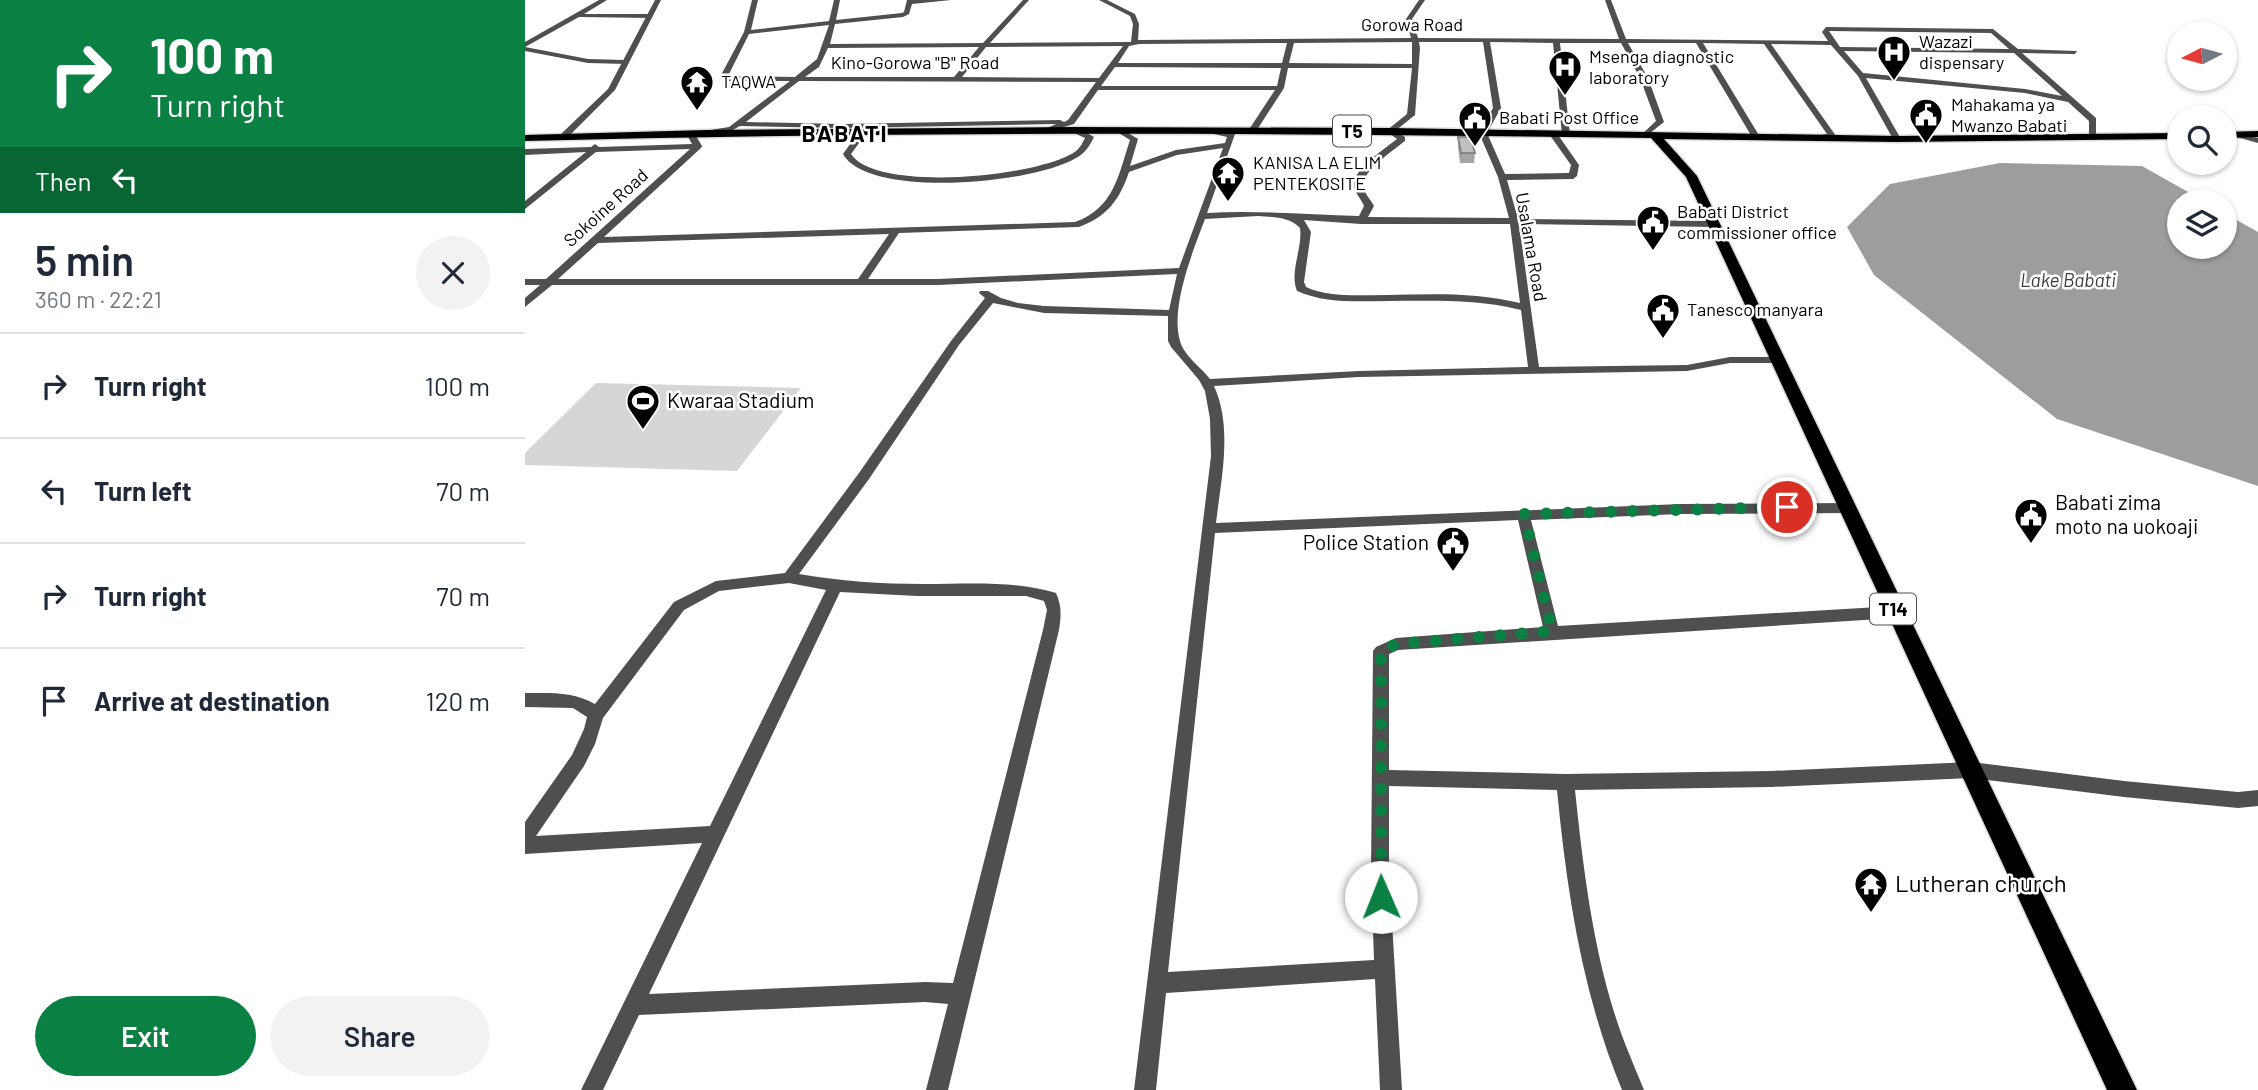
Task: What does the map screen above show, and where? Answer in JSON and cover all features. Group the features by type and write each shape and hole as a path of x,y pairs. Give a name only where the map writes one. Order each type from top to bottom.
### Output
{"highway":[{"name":"T5","path":"525,138 819,132 844,129 1047,130 1073,126 1120,130 1390,131 1897,139 2167,136"},
{"path":"2237,135 2258,134"},
{"name":"T14","path":"1610,135 1652,142 1691,176"},
{"name":"T14","path":"1650,135 1691,176 2122,1090"}],"street":[{"path":"525,47 604,0"},
{"path":"564,136 611,90 658,0"},
{"path":"755,0 747,32 905,15 910,1 948,0"},
{"path":"707,133 731,129 816,65 827,46 828,31 837,0"},
{"path":"957,79 1026,0"},
{"path":"1073,126 1100,80 1132,43 1136,24 1133,15 1102,0"},
{"path":"1361,221 1369,206 1358,186 1359,181 1378,158 1402,139 1390,131 1411,115 1416,40 1409,19 1422,0"},
{"path":"1608,0 1623,40 1644,78 1660,122 1650,135"},
{"path":"580,16 650,16"},
{"path":"1897,139 1861,75 1833,43 1825,32 1826,29 1990,31 2093,120 2094,138"},
{"name":"Kino-Gorowa \"B\" Road","path":"747,32 724,78 1100,80"},
{"name":"Gorowa Road","path":"827,46 1416,40 1833,43"},
{"path":"1252,131 1280,88 1291,41"},
{"path":"1483,133 1497,108 1486,41"},
{"path":"1556,41 1566,135"},
{"path":"1698,41 1756,137"},
{"path":"1766,42 1832,136 1815,138"},
{"path":"525,47 588,61 624,62"},
{"path":"1840,50 2075,52"},
{"path":"1112,65 1415,66"},
{"path":"1861,75 2025,92 2070,100"},
{"path":"1095,88 1280,88"},
{"path":"738,124 844,129 1073,126 1090,137 1080,153 1069,158 992,177 935,181 887,175 857,166 847,154 858,139 844,129"},
{"path":"594,240 988,230 1081,224 1107,210 1126,170 1134,139 1120,130"},
{"path":"1145,1090 1217,456 1216,410 1206,383 1179,351 1173,330 1183,271 1231,136 1213,131"},
{"path":"525,152 698,146 690,133"},
{"name":"Usalama Road","path":"1483,133 1502,177 1514,220 1534,371"},
{"path":"1502,177 1573,176 1575,165 1553,134"},
{"path":"594,135 595,149"},
{"path":"2237,136 2258,141"},
{"path":"1126,170 1177,153 1229,145"},
{"name":"Sokoine Road","path":"525,304 698,146"},
{"path":"525,206 595,149"},
{"path":"1203,216 1254,214 1361,221 1514,220 1714,224"},
{"path":"1292,217 1306,229 1299,282 1301,289 1310,294 1352,298 1460,297 1499,300 1526,308"},
{"path":"860,282 896,231"},
{"path":"525,282 860,282 1183,271"},
{"path":"977,280 990,299 1025,308 1174,313"},
{"path":"789,578 864,476 955,343 990,299"},
{"path":"1206,383 1359,374 1687,368 1730,360 1776,360"},
{"path":"1210,528 1524,514 1765,507 1849,508"},
{"path":"1524,514 1552,631"},
{"path":"525,837 586,744 595,726 595,716 678,606 716,586 789,578 835,586 917,590 1026,590 1051,597 1054,610 937,1090"},
{"path":"592,1090 835,586"},
{"path":"1391,1090 1383,969 1381,651 1385,647 1552,631 1895,612"},
{"path":"525,700 564,701 585,706 595,716"},
{"path":"1381,778 1565,782 1771,779 1971,770 2175,794 2238,800 2258,798"},
{"path":"1565,782 1574,864 1589,948 1608,1026 1620,1063 1633,1090"},
{"path":"525,845 715,834"},
{"path":"1157,983 1383,969"},
{"path":"633,1005 925,992 959,994"}],"shaded area":[{"path":"596,383 801,388 737,471 525,465 525,453"}],"water":[{"name":"Lake Babati","path":"2000,163 2142,166 2183,189 2167,189 2167,259 2237,259 2237,220 2258,232 2258,486 2057,419 1874,275 1847,227 1890,184"}],"building":[{"path":"1458,137 1471,137 1475,153 1461,153"}],"place":[{"name":"Wazazi dispensary","path":"1894,82"},
{"name":"Msenga diagnostic laboratory","path":"1565,97"},
{"name":"TAQWA","path":"697,112"},
{"name":"Mahakama ya Mwanzo Babati","path":"1926,145"},
{"name":"Babati Post Office","path":"1475,148"},
{"name":"KANISA LA ELIM PENTEKOSITE","path":"1228,203"},
{"name":"Babati District commissioner office","path":"1653,252"},
{"name":"Tanesco manyara","path":"1663,340"},
{"name":"Kwaraa Stadium","path":"643,431"},
{"name":"Babati zima moto na uokoaji","path":"2031,545"},
{"name":"Police Station","path":"1453,573"},
{"name":"Lutheran church","path":"1871,914"}],"district":[{"name":"BABATI","path":"845,134"}],"route":[{"path":"1381,897 1381,651 1385,647 1552,631 1524,514 1787,507"}]}
